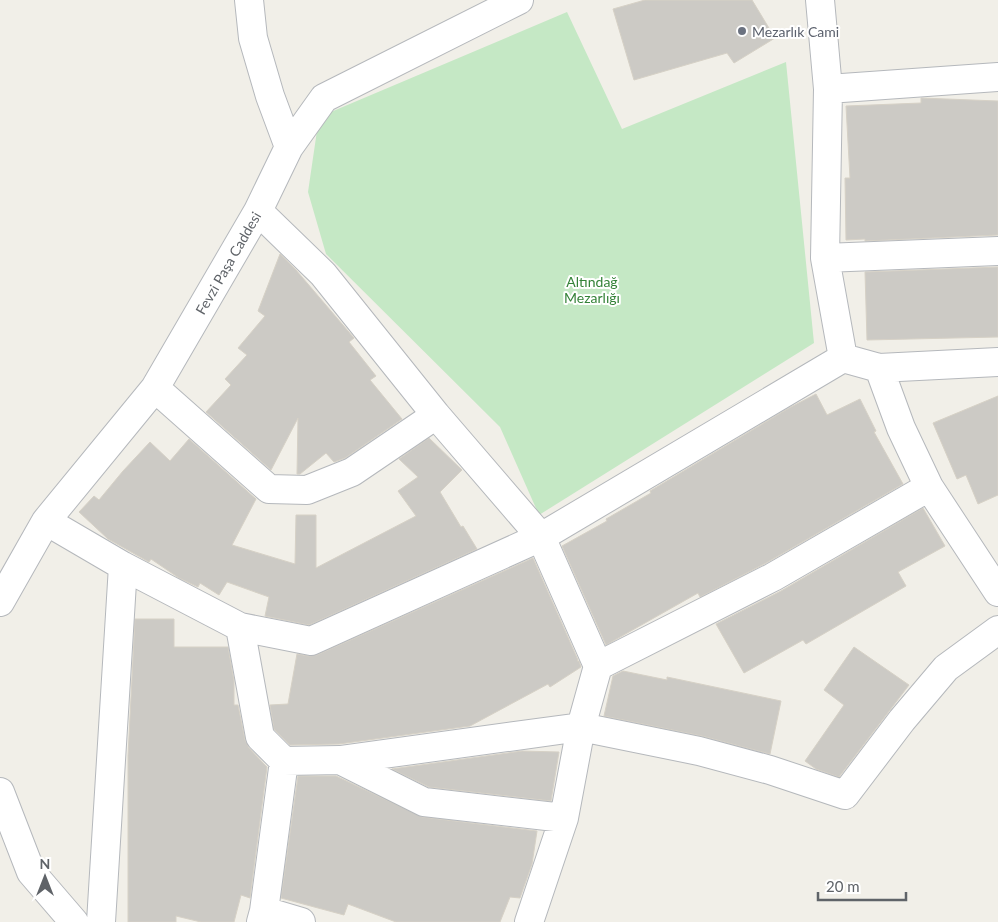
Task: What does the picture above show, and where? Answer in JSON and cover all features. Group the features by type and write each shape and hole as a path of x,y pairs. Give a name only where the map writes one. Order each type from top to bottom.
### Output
{"street":[{"path":"248,0 253,38 270,96 289,147"},
{"name":"Fevzi Paşa Caddesi","path":"0,602 46,521 154,388 258,211 289,147 324,98 518,0"},
{"path":"820,0 828,89 825,258 843,358"},
{"path":"828,89 998,77"},
{"path":"258,211 323,274 436,414 541,537 598,666 581,727 564,818 529,922"},
{"path":"825,258 998,251"},
{"path":"46,521 123,566 240,626 311,642 541,537 843,358 879,368 998,362"},
{"path":"879,368 902,428 929,487 998,592"},
{"path":"154,388 269,489 307,490 352,472 436,414"},
{"path":"598,666 773,577 929,487"},
{"path":"100,922 123,566"},
{"path":"240,626 260,737 284,761 340,760 581,727 699,751 770,770 845,795 902,720 946,668 998,630"},
{"path":"340,760 424,802 564,818"},
{"path":"284,761 262,917 301,922"},
{"path":"0,792 31,872 74,922"}],"green space":[{"name":"Altındağ Mezarlığı","path":"567,12 622,129 786,62 814,343 539,515 500,427 326,254 308,192 319,117"}],"building":[{"path":"645,0 752,0 775,38 734,63 727,53 634,80 613,9"},
{"path":"921,98 998,101 998,235 865,241 865,239 846,240 845,178 850,178 846,106 921,103"},
{"path":"280,254 354,338 349,342 376,376 370,380 402,419 345,458 334,462 326,453 300,474 297,474 298,418 271,470 206,412 231,385 225,379 247,355 238,348 265,316 258,311"},
{"path":"998,267 998,337 867,340 865,272"},
{"path":"816,394 827,415 860,399 876,431 874,432 903,484 766,563 700,597 698,593 606,645 562,546 607,521 606,519 651,493 650,491 789,408"},
{"path":"998,396 998,495 978,504 966,475 957,479 933,423"},
{"path":"429,438 462,470 440,492 477,549 309,625 265,616 269,597 227,582 219,595 200,583 198,587 179,578 151,559 149,562 108,539 79,512 94,496 99,500 150,442 170,461 189,439 256,499 232,545 295,564 296,515 316,515 316,568 416,516 398,491 418,477 399,459"},
{"path":"923,508 945,546 898,572 906,586 806,644 803,640 744,673 716,624 781,591"},
{"path":"533,558 581,667 550,687 548,684 470,726 339,744 290,745 274,729 270,705 288,704 297,654 317,655"},
{"path":"135,619 174,619 174,647 228,647 234,681 234,705 238,705 245,740 249,748 267,767 250,898 241,895 234,922 201,922 176,916 176,922 128,922 128,756"},
{"path":"854,647 909,685 839,777 816,769 805,761 844,705 824,690"},
{"path":"623,671 667,680 667,677 781,701 770,754 702,736 604,716 613,676"},
{"path":"522,751 559,752 551,801 429,787 392,769"},
{"path":"298,776 336,776 422,817 537,831 532,864 520,898 510,897 500,922 396,922 348,904 344,915 281,898"}],"place":[{"name":"Mezarlık Cami","path":"742,31"}]}
